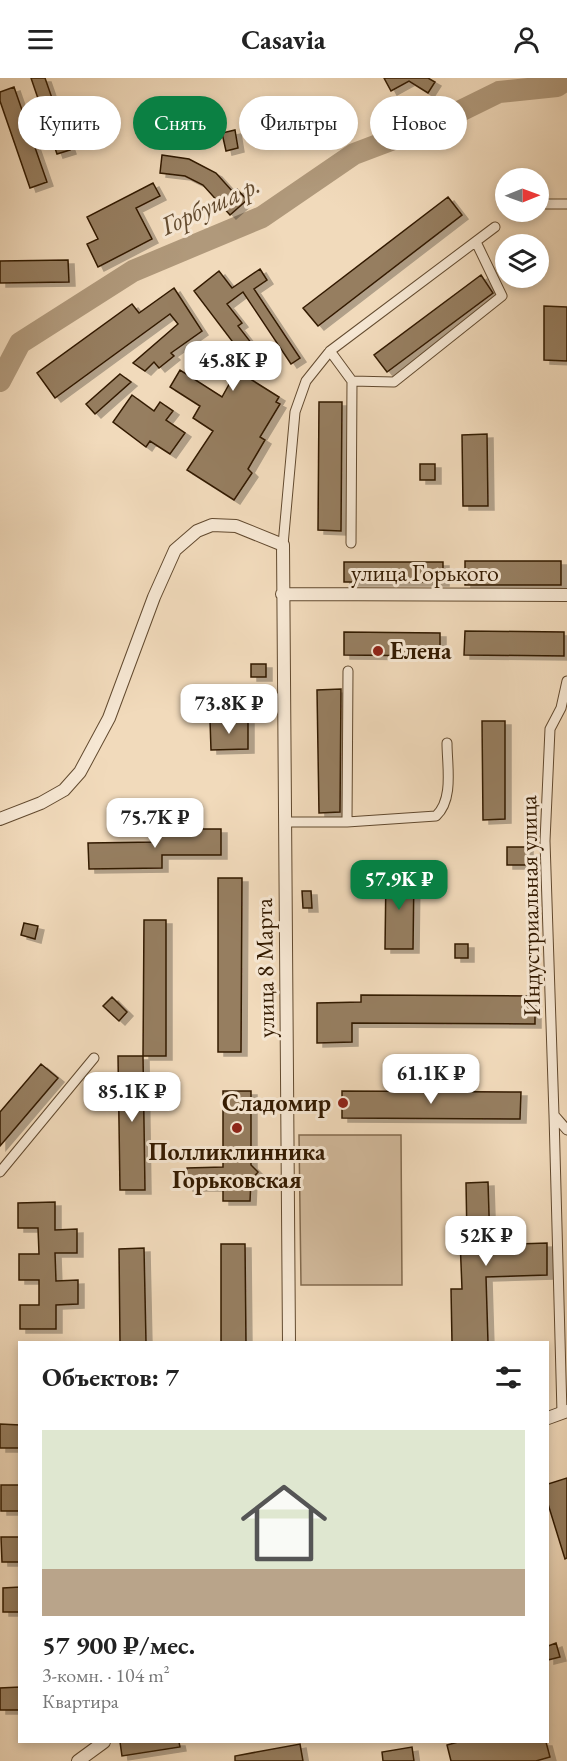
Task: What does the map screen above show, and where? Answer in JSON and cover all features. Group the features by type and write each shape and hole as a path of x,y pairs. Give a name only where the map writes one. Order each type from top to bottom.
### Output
{"street":[{"path":"549,204 567,204"},
{"path":"0,819 41,803 64,790 80,772 109,718 154,597 175,550 197,531 212,525 236,526 283,545 295,412 306,381 330,351 495,226"},
{"path":"352,381 394,382 502,296 476,242"},
{"path":"330,351 352,381 351,543"},
{"name":"улица 8 Марта","path":"283,545 289,1341"},
{"name":"улица Горького","path":"282,594 567,595"},
{"path":"347,822 348,671"},
{"name":"Индустриальная улица","path":"564,1412 545,841 550,729 561,708 567,681"},
{"path":"285,822 347,822 436,816 444,808 447,796 447,743"},
{"path":"0,1172 94,1058"},
{"path":"554,1115 567,1130"},
{"path":"549,1418 564,1412"},
{"path":"78,1761 103,1743"}],"shaded area":[{"path":"299,1135 401,1135 402,1285 301,1285"}],"building":[{"path":"31,78 45,78 51,96 37,96"},
{"path":"384,78 428,78 435,82 428,93 409,81 391,91"},
{"path":"14,87 18,99 18,150 36,150 47,182 30,188 0,101 0,92"},
{"path":"235,130 238,148 226,151 227,132"},
{"path":"56,150 70,150 57,154"},
{"path":"162,155 189,159 216,173 233,192 237,189 247,200 230,215 203,185 185,176 160,173"},
{"path":"153,183 160,196 136,208 152,239 98,267 87,244 98,239 87,217"},
{"path":"448,197 462,215 318,326 303,308"},
{"path":"68,260 69,282 0,283 0,261"},
{"path":"260,269 267,280 254,289 300,358 291,364 243,292 227,304 242,323 238,326 266,362 247,377 279,397 276,402 280,404 260,437 265,440 248,469 252,473 234,500 187,470 213,431 193,418 200,406 170,387 180,370 222,397 237,370 248,362 194,291 219,271 232,288"},
{"path":"481,275 493,293 387,372 374,355"},
{"path":"174,288 202,331 171,353 174,356 159,368 154,362 145,371 133,363 178,324 170,314 55,398 37,373 132,304 139,313"},
{"path":"544,306 567,307 567,361 544,360"},
{"path":"120,374 131,382 95,414 86,404"},
{"path":"132,395 154,411 160,402 173,411 166,420 185,433 170,454 150,441 146,447 113,422"},
{"path":"319,402 342,402 341,531 318,530"},
{"path":"487,434 488,506 463,506 462,435"},
{"path":"420,464 435,464 435,480 420,480"},
{"path":"465,561 561,561 561,585 465,585"},
{"path":"344,562 443,562 443,582 344,582"},
{"path":"465,631 564,632 564,656 464,655"},
{"path":"344,632 440,633 440,656 344,655"},
{"path":"251,664 266,664 266,677 251,677"},
{"path":"341,689 340,812 319,813 317,690"},
{"path":"210,720 248,720 248,749 211,750"},
{"path":"482,721 505,721 505,819 483,820"},
{"path":"155,829 221,829 221,855 162,855 162,868 89,869 88,843 155,842"},
{"path":"507,847 527,847 527,865 507,865"},
{"path":"386,873 414,874 413,949 385,949"},
{"path":"218,878 242,878 241,1052 218,1052"},
{"path":"302,891 311,891 312,908 303,908"},
{"path":"144,920 166,920 166,1056 143,1056"},
{"path":"24,923 38,926 35,939 21,935"},
{"path":"455,944 468,944 468,958 455,958"},
{"path":"361,995 535,996 535,1024 352,1023 352,1042 317,1043 317,1003 361,1002"},
{"path":"112,997 127,1012 119,1021 103,1006"},
{"path":"118,1056 143,1056 145,1190 120,1190"},
{"path":"41,1064 58,1078 0,1146 0,1112"},
{"name":"Полликлинника Горьковская","path":"223,1091 251,1091 251,1165 258,1172 251,1180 250,1201 223,1201 223,1187 187,1187 187,1168 223,1167"},
{"path":"342,1091 521,1092 520,1119 342,1118"},
{"path":"488,1182 490,1245 547,1243 547,1275 486,1277 488,1341 452,1341 451,1289 462,1289 460,1239 467,1239 466,1183"},
{"path":"55,1202 55,1230 77,1229 77,1253 55,1253 56,1281 78,1280 78,1304 56,1305 56,1329 20,1329 20,1305 39,1305 39,1280 19,1280 19,1254 39,1254 38,1228 18,1228 18,1203"},
{"path":"221,1244 245,1244 246,1341 221,1341"},
{"path":"144,1248 146,1341 120,1341 119,1249"},
{"path":"0,1424 18,1425 18,1448 0,1448"},
{"path":"567,1478 567,1558 565,1559 549,1507 549,1484"},
{"path":"1,1485 18,1485 18,1511 1,1511"},
{"path":"1,1537 18,1537 18,1562 2,1562"},
{"path":"18,1587 18,1612 3,1612 3,1588"},
{"path":"556,1643 560,1657 549,1660 549,1646"},
{"path":"18,1687 18,1710 0,1710 0,1688"},
{"path":"120,1743 179,1743 180,1747 122,1756"},
{"path":"454,1743 546,1743 550,1757 536,1761 451,1761 447,1745"},
{"path":"300,1744 303,1761 235,1761 235,1756"},
{"path":"412,1747 414,1761 383,1761 382,1752"}],"waterway":[{"name":"Горбуша р.","path":"0,381 20,343 133,271 262,217 354,154 436,123 499,92 557,86 567,79"}],"place":[{"name":"Елена","path":"378,651"},
{"name":"Сладомир","path":"343,1103"},
{"name":"Полликлинника Горьковская","path":"237,1128"}]}
